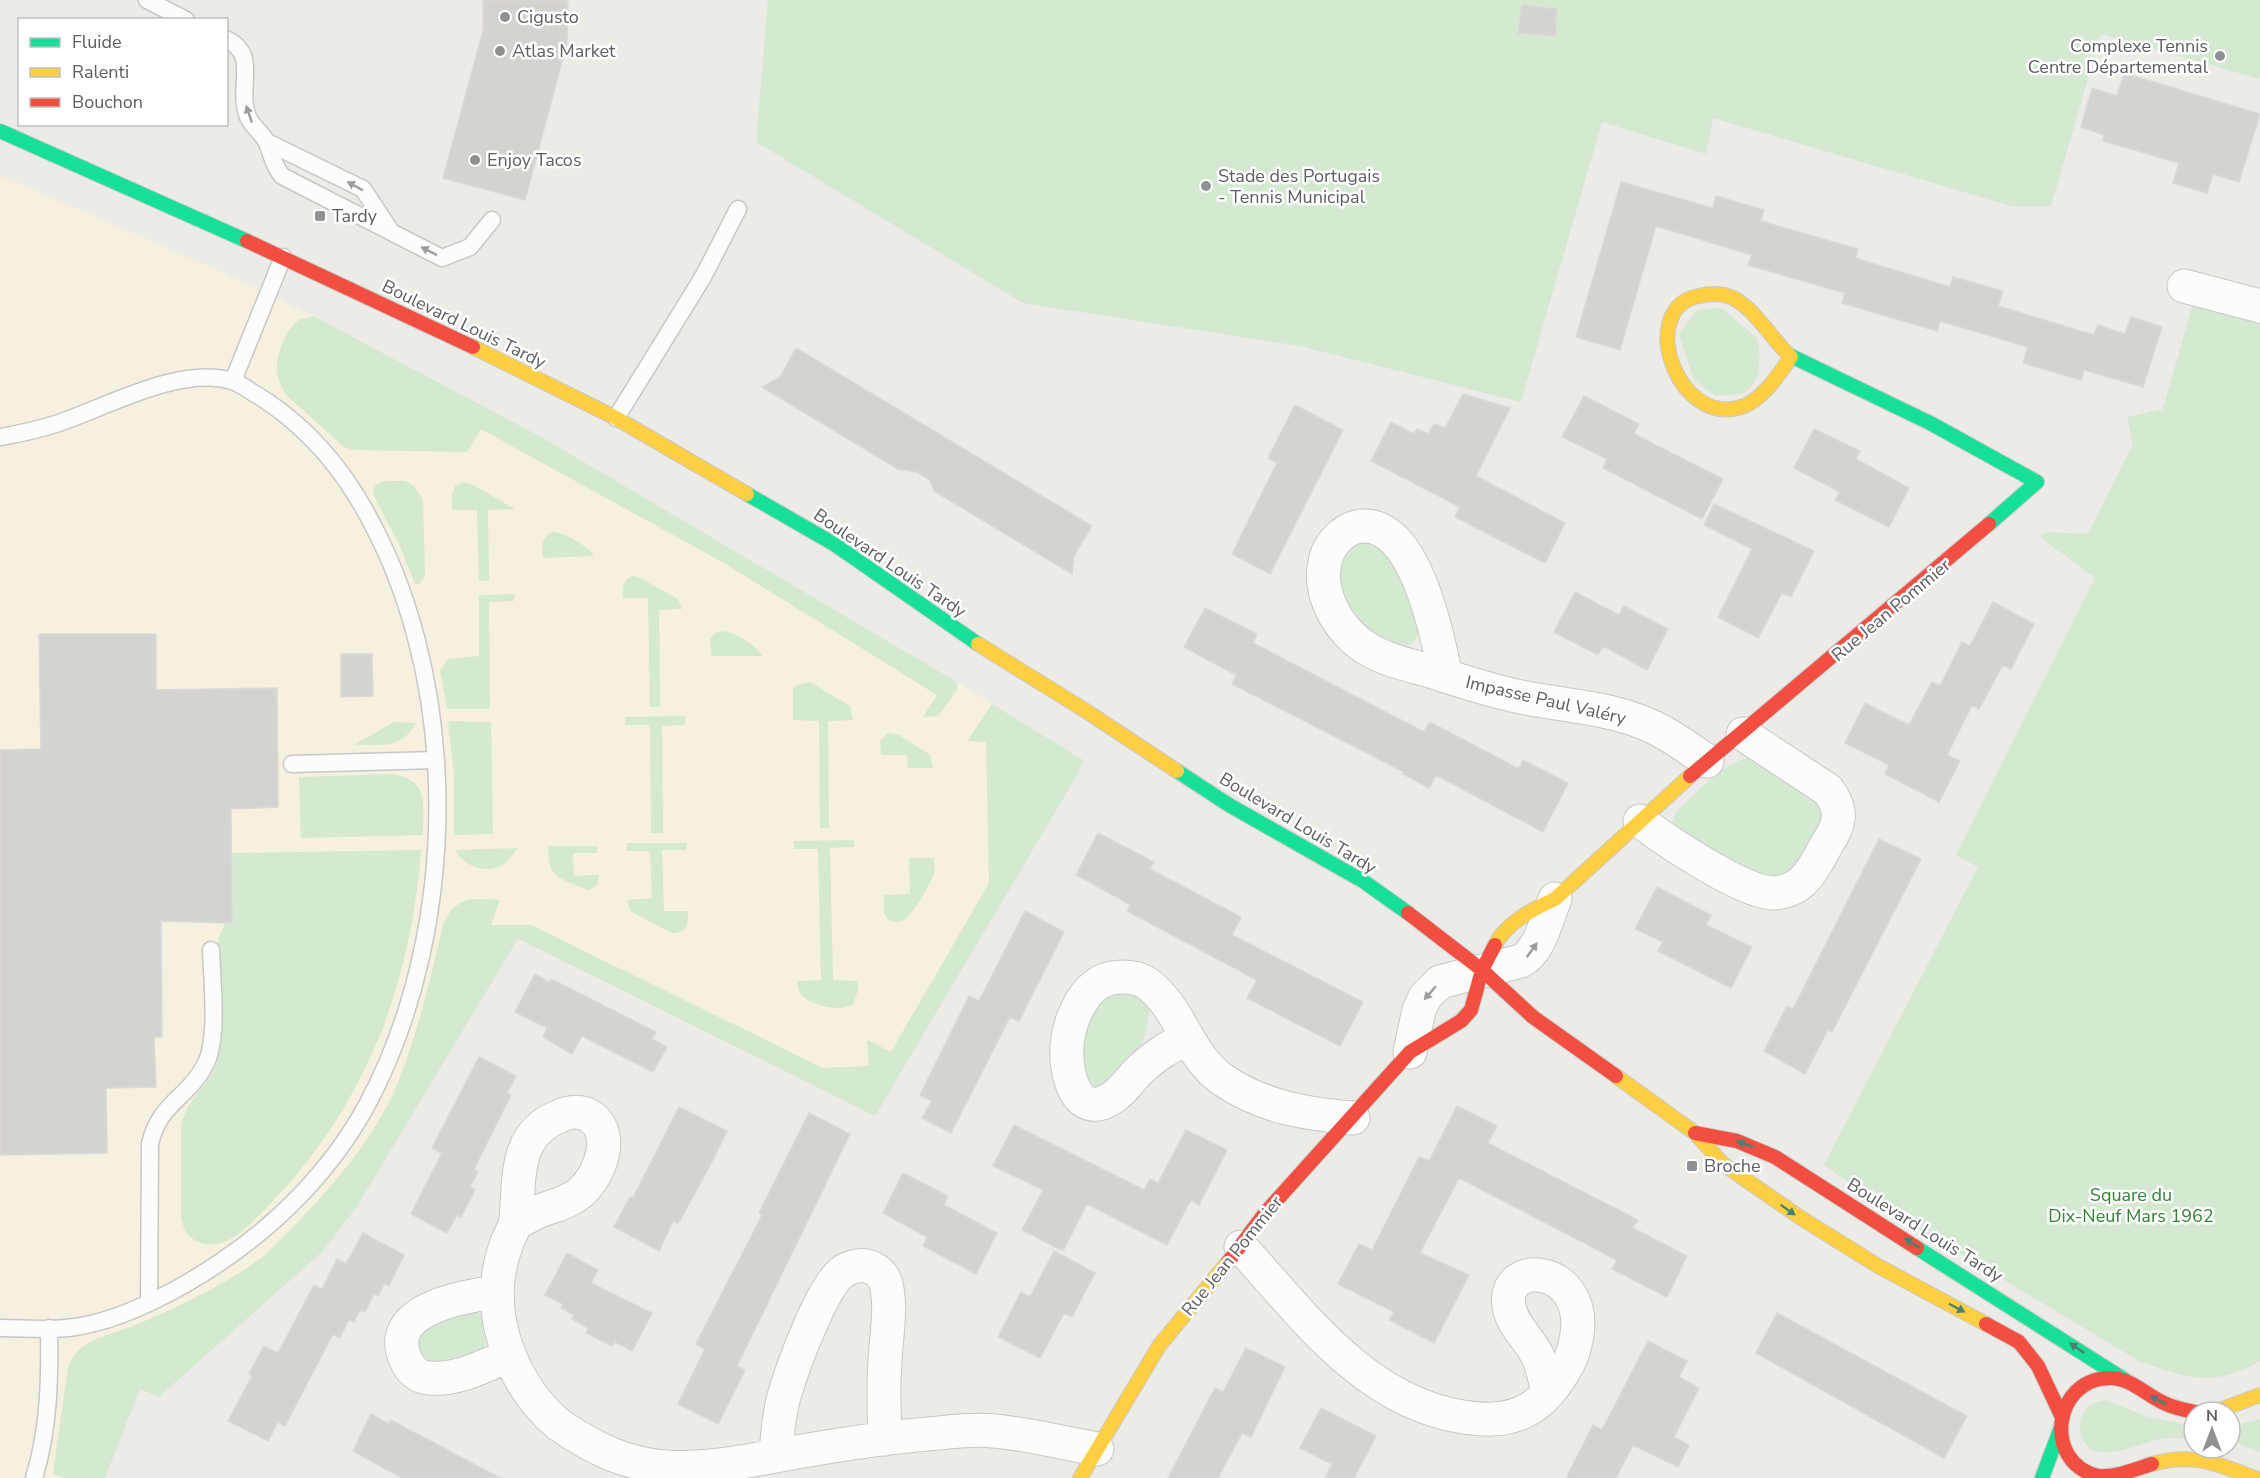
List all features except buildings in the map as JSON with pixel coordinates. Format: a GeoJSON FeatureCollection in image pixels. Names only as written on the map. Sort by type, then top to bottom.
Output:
{"type":"FeatureCollection","features":[{"type":"Feature","properties":{"kind":"street","name":"Boulevard Louis Tardy"},"geometry":{"type":"LineString","coordinates":[[0,131],[283,257],[479,350],[616,418],[834,544],[987,651],[1086,711],[1229,805],[1363,881],[1482,970],[1533,1017],[1695,1133],[1723,1164],[1801,1218],[1878,1266],[2019,1342],[2038,1366],[2061,1415]]}},
{"type":"Feature","properties":{"kind":"street"},"geometry":{"type":"LineString","coordinates":[[2184,286],[2260,306]]}},
{"type":"Feature","properties":{"kind":"street"},"geometry":{"type":"LineString","coordinates":[[1716,293],[1734,300],[1758,318],[1791,357],[1772,382],[1746,405],[1723,410],[1707,407],[1692,396],[1672,366],[1668,352],[1669,326],[1675,312],[1684,301],[1699,295],[1716,293]]}},
{"type":"Feature","properties":{"kind":"street","name":"Rue Jean Pommier"},"geometry":{"type":"LineString","coordinates":[[1080,1478],[1160,1346],[1273,1204],[1353,1118],[1410,1052],[1419,1010],[1425,997],[1440,982],[1529,957],[1555,899],[1707,762],[1947,563],[2037,482],[1924,420],[1791,357]]}},
{"type":"Feature","properties":{"kind":"street","name":"Impasse Paul Valéry"},"geometry":{"type":"LineString","coordinates":[[1446,676],[1430,608],[1416,573],[1403,549],[1384,530],[1368,525],[1349,529],[1334,541],[1326,559],[1324,578],[1327,597],[1334,614],[1366,647],[1393,660],[1479,687],[1527,699],[1594,708],[1634,719],[1661,730],[1707,762]]}},
{"type":"Feature","properties":{"kind":"street"},"geometry":{"type":"LineString","coordinates":[[1640,821],[1662,838],[1756,890],[1772,893],[1787,891],[1798,885],[1807,877],[1836,829],[1839,816],[1836,802],[1828,790],[1743,734]]}},
{"type":"Feature","properties":{"kind":"street"},"geometry":{"type":"LineString","coordinates":[[1186,1038],[1200,1059],[1221,1079],[1245,1094],[1313,1115],[1353,1118]]}},
{"type":"Feature","properties":{"kind":"street","name":"Boulevard Louis Tardy"},"geometry":{"type":"LineString","coordinates":[[1695,1133],[1737,1141],[1775,1157],[2156,1400],[2182,1409]]}},
{"type":"Feature","properties":{"kind":"street"},"geometry":{"type":"LineString","coordinates":[[516,1223],[507,1241],[499,1271],[497,1292],[501,1325],[509,1356],[524,1386],[547,1415],[576,1439],[605,1456],[629,1466],[686,1472],[939,1432],[992,1431],[1096,1449]]}},
{"type":"Feature","properties":{"kind":"street"},"geometry":{"type":"LineString","coordinates":[[1240,1247],[1356,1368],[1388,1391],[1419,1406],[1453,1416],[1483,1420],[1511,1417],[1533,1407],[1548,1392]]}},
{"type":"Feature","properties":{"kind":"street"},"geometry":{"type":"LineString","coordinates":[[776,1456],[784,1394],[803,1342],[830,1285],[842,1273],[853,1267],[867,1266],[880,1273],[886,1282],[888,1309],[885,1439]]}},
{"type":"Feature","properties":{"kind":"street"},"geometry":{"type":"LineString","coordinates":[[497,1292],[467,1295],[428,1309],[411,1319],[404,1332],[402,1343],[404,1358],[412,1371],[427,1378],[443,1378],[459,1376],[509,1356]]}},
{"type":"Feature","properties":{"kind":"street"},"geometry":{"type":"LineString","coordinates":[[2125,1380],[2101,1379],[2078,1389],[2068,1400],[2061,1415],[2060,1430],[2063,1446],[2072,1460],[2084,1470],[2099,1476],[2115,1477],[2172,1459],[2194,1458],[2213,1461],[2255,1478]]}},
{"type":"Feature","properties":{"kind":"street"},"geometry":{"type":"LineString","coordinates":[[2242,1401],[2256,1395]]}},
{"type":"Feature","properties":{"kind":"street"},"geometry":{"type":"LineString","coordinates":[[2042,1478],[2060,1430]]}},
{"type":"Feature","properties":{"kind":"lane"},"geometry":{"type":"LineString","coordinates":[[147,0],[182,18]]}},
{"type":"Feature","properties":{"kind":"lane"},"geometry":{"type":"LineString","coordinates":[[228,40],[243,51],[246,60],[243,90],[248,118],[267,142],[273,165],[282,176],[442,258],[470,247],[492,220]]}},
{"type":"Feature","properties":{"kind":"lane"},"geometry":{"type":"LineString","coordinates":[[267,142],[363,189],[390,231]]}},
{"type":"Feature","properties":{"kind":"lane"},"geometry":{"type":"LineString","coordinates":[[616,418],[703,277],[738,209]]}},
{"type":"Feature","properties":{"kind":"lane"},"geometry":{"type":"LineString","coordinates":[[233,381],[283,257]]}},
{"type":"Feature","properties":{"kind":"lane"},"geometry":{"type":"LineString","coordinates":[[0,436],[57,424],[142,390],[185,380],[209,378],[233,381],[269,402],[316,442],[343,474],[375,528],[401,589],[414,628],[429,701],[436,760],[434,886],[424,948],[406,1010],[382,1074],[366,1107],[346,1138],[286,1210],[245,1245],[200,1275],[149,1302],[99,1322],[74,1328],[0,1328]]}},
{"type":"Feature","properties":{"kind":"lane"},"geometry":{"type":"LineString","coordinates":[[292,764],[436,760]]}},
{"type":"Feature","properties":{"kind":"lane"},"geometry":{"type":"LineString","coordinates":[[149,1302],[150,1144],[154,1127],[164,1112],[206,1065],[211,1050],[213,1036],[211,950]]}},
{"type":"Feature","properties":{"kind":"lane"},"geometry":{"type":"LineString","coordinates":[[34,1478],[46,1429],[50,1375],[50,1328]]}},
{"type":"Feature","properties":{"kind":"shaded area"},"geometry":{"type":"Polygon","coordinates":[[[0,175],[211,267],[313,316],[543,438],[957,682],[1083,760],[1076,777],[875,1116],[517,940],[356,1208],[322,1252],[159,1397],[140,1389],[105,1478],[0,1478],[0,175]]]}},
{"type":"Feature","properties":{"kind":"green space","name":"Stade des Portugais - Tennis Municipal"},"geometry":{"type":"Polygon","coordinates":[[[768,0],[2260,0],[2260,79],[2101,34],[2051,206],[2011,206],[1713,118],[1706,154],[1602,122],[1521,402],[1300,346],[1023,303],[756,142],[768,0]]]}},
{"type":"Feature","properties":{"kind":"green space","name":"Square du Dix-Neuf Mars 1962"},"geometry":{"type":"Polygon","coordinates":[[[2193,304],[2260,322],[2260,1361],[2229,1375],[2200,1378],[2171,1372],[2139,1361],[1894,1214],[1824,1165],[1978,867],[1956,855],[2095,578],[2040,537],[2047,532],[2088,534],[2133,444],[2127,417],[2163,409],[2193,304]]]}},
{"type":"Feature","properties":{"kind":"green space"},"geometry":{"type":"Polygon","coordinates":[[[1720,307],[1758,339],[1760,360],[1758,375],[1745,392],[1716,396],[1694,380],[1679,334],[1696,311],[1720,307]]]}},
{"type":"Feature","properties":{"kind":"green space"},"geometry":{"type":"Polygon","coordinates":[[[313,316],[543,438],[957,682],[957,690],[938,716],[923,717],[937,695],[724,563],[481,429],[467,452],[354,450],[344,447],[286,395],[280,384],[277,366],[282,343],[294,324],[313,316]]]}},
{"type":"Feature","properties":{"kind":"green space"},"geometry":{"type":"Polygon","coordinates":[[[385,481],[405,481],[414,486],[423,500],[425,576],[420,584],[415,584],[399,544],[373,494],[376,485],[385,481]]]}},
{"type":"Feature","properties":{"kind":"green space"},"geometry":{"type":"Polygon","coordinates":[[[463,482],[473,485],[515,509],[488,510],[489,581],[479,581],[477,510],[452,510],[452,494],[455,486],[463,482]]]}},
{"type":"Feature","properties":{"kind":"green space"},"geometry":{"type":"Polygon","coordinates":[[[552,532],[573,539],[592,552],[593,556],[543,558],[544,540],[552,532]]]}},
{"type":"Feature","properties":{"kind":"green space"},"geometry":{"type":"Polygon","coordinates":[[[1368,539],[1392,550],[1422,626],[1415,640],[1406,646],[1395,647],[1372,635],[1342,608],[1336,563],[1343,549],[1368,539]]]}},
{"type":"Feature","properties":{"kind":"green space"},"geometry":{"type":"Polygon","coordinates":[[[634,576],[678,599],[682,609],[659,610],[660,707],[650,707],[648,598],[623,598],[625,581],[634,576]]]}},
{"type":"Feature","properties":{"kind":"green space"},"geometry":{"type":"Polygon","coordinates":[[[515,594],[514,601],[489,602],[490,709],[447,709],[440,670],[448,659],[479,656],[479,595],[515,594]]]}},
{"type":"Feature","properties":{"kind":"green space"},"geometry":{"type":"Polygon","coordinates":[[[723,631],[745,640],[762,656],[711,656],[710,639],[715,633],[723,631]]]}},
{"type":"Feature","properties":{"kind":"green space"},"geometry":{"type":"Polygon","coordinates":[[[810,682],[850,706],[853,720],[828,721],[829,828],[820,828],[819,721],[793,720],[793,690],[797,685],[810,682]]]}},
{"type":"Feature","properties":{"kind":"green space"},"geometry":{"type":"Polygon","coordinates":[[[992,704],[1083,760],[1076,777],[875,1116],[518,939],[356,1208],[322,1252],[159,1397],[140,1389],[105,1478],[63,1478],[53,1474],[68,1368],[76,1353],[93,1341],[138,1324],[202,1294],[233,1277],[262,1257],[321,1198],[364,1143],[387,1106],[404,1067],[417,1027],[443,925],[459,904],[473,899],[500,900],[491,925],[531,925],[823,1068],[869,1066],[867,1040],[891,1052],[989,883],[986,742],[967,741],[992,704]]]}},
{"type":"Feature","properties":{"kind":"green space"},"geometry":{"type":"Polygon","coordinates":[[[685,716],[685,725],[662,726],[663,833],[651,833],[650,725],[625,725],[625,717],[685,716]]]}},
{"type":"Feature","properties":{"kind":"green space"},"geometry":{"type":"Polygon","coordinates":[[[448,721],[491,722],[493,834],[454,835],[454,774],[448,721]]]}},
{"type":"Feature","properties":{"kind":"green space"},"geometry":{"type":"Polygon","coordinates":[[[394,722],[416,723],[404,738],[397,742],[382,745],[354,745],[394,722]]]}},
{"type":"Feature","properties":{"kind":"green space"},"geometry":{"type":"Polygon","coordinates":[[[888,733],[899,735],[930,755],[933,768],[908,768],[907,755],[881,755],[880,741],[888,733]]]}},
{"type":"Feature","properties":{"kind":"green space"},"geometry":{"type":"Polygon","coordinates":[[[1749,758],[1763,763],[1828,811],[1808,860],[1774,884],[1673,829],[1676,812],[1701,788],[1719,772],[1749,758]]]}},
{"type":"Feature","properties":{"kind":"green space"},"geometry":{"type":"Polygon","coordinates":[[[390,774],[412,781],[422,794],[423,835],[301,838],[299,777],[390,774]]]}},
{"type":"Feature","properties":{"kind":"green space"},"geometry":{"type":"Polygon","coordinates":[[[854,840],[854,847],[830,848],[833,980],[858,981],[858,990],[853,1004],[848,1007],[834,1008],[806,999],[799,990],[797,981],[821,980],[818,849],[794,849],[794,841],[854,840]]]}},
{"type":"Feature","properties":{"kind":"green space"},"geometry":{"type":"Polygon","coordinates":[[[627,843],[686,843],[686,850],[662,850],[664,911],[688,911],[686,927],[681,931],[672,933],[630,911],[627,900],[652,898],[650,851],[627,851],[627,843]]]}},
{"type":"Feature","properties":{"kind":"green space"},"geometry":{"type":"Polygon","coordinates":[[[548,846],[597,846],[597,853],[573,853],[574,876],[598,875],[598,884],[589,890],[584,889],[556,875],[550,865],[548,846]]]}},
{"type":"Feature","properties":{"kind":"green space"},"geometry":{"type":"Polygon","coordinates":[[[518,848],[505,863],[491,869],[470,865],[455,850],[518,848]]]}},
{"type":"Feature","properties":{"kind":"green space"},"geometry":{"type":"Polygon","coordinates":[[[421,850],[416,900],[407,949],[394,996],[357,1085],[332,1127],[303,1167],[249,1225],[225,1242],[206,1244],[196,1241],[186,1231],[181,1217],[181,1126],[189,1106],[212,1074],[219,1054],[223,1013],[218,944],[225,923],[232,923],[232,853],[421,850]]]}},
{"type":"Feature","properties":{"kind":"green space"},"geometry":{"type":"Polygon","coordinates":[[[909,858],[934,858],[934,873],[911,914],[902,921],[888,920],[884,913],[884,895],[910,894],[909,858]]]}},
{"type":"Feature","properties":{"kind":"green space"},"geometry":{"type":"Polygon","coordinates":[[[1119,986],[1150,998],[1147,1026],[1135,1055],[1113,1086],[1093,1088],[1084,1081],[1078,1037],[1090,1003],[1119,986]]]}},
{"type":"Feature","properties":{"kind":"green space"},"geometry":{"type":"Polygon","coordinates":[[[468,1309],[479,1313],[484,1321],[487,1337],[484,1347],[476,1354],[452,1366],[422,1360],[415,1346],[418,1330],[468,1309]]]}},
{"type":"Feature","properties":{"kind":"green space"},"geometry":{"type":"Polygon","coordinates":[[[2107,1400],[2145,1416],[2182,1424],[2182,1438],[2161,1439],[2117,1451],[2093,1450],[2081,1435],[2080,1423],[2085,1411],[2098,1402],[2107,1400]]]}},
{"type":"Feature","properties":{"kind":"green space"},"geometry":{"type":"Polygon","coordinates":[[[2260,1419],[2260,1452],[2242,1445],[2242,1424],[2260,1419]]]}},
{"type":"Feature","properties":{"kind":"traffic: fast"},"geometry":{"type":"LineString","coordinates":[[0,131],[247,241]]}},
{"type":"Feature","properties":{"kind":"traffic: fast"},"geometry":{"type":"LineString","coordinates":[[1789,355],[1930,423],[2037,482],[1989,524]]}},
{"type":"Feature","properties":{"kind":"traffic: fast"},"geometry":{"type":"LineString","coordinates":[[747,494],[834,544],[978,644]]}},
{"type":"Feature","properties":{"kind":"traffic: fast"},"geometry":{"type":"LineString","coordinates":[[1177,771],[1229,805],[1363,881],[1408,913]]}},
{"type":"Feature","properties":{"kind":"traffic: fast"},"geometry":{"type":"LineString","coordinates":[[1917,1248],[2125,1380]]}},
{"type":"Feature","properties":{"kind":"traffic: fast"},"geometry":{"type":"LineString","coordinates":[[2042,1478],[2060,1430]]}},
{"type":"Feature","properties":{"kind":"traffic: slow"},"geometry":{"type":"LineString","coordinates":[[1789,355],[1743,304],[1726,296],[1713,294],[1699,296],[1680,305],[1670,322],[1668,343],[1673,365],[1684,385],[1700,401],[1720,409],[1744,406],[1758,397],[1771,385],[1791,357]]}},
{"type":"Feature","properties":{"kind":"traffic: slow"},"geometry":{"type":"LineString","coordinates":[[473,347],[616,418],[747,494]]}},
{"type":"Feature","properties":{"kind":"traffic: slow"},"geometry":{"type":"LineString","coordinates":[[978,644],[1177,771]]}},
{"type":"Feature","properties":{"kind":"traffic: slow"},"geometry":{"type":"LineString","coordinates":[[1495,945],[1513,923],[1555,899],[1690,776]]}},
{"type":"Feature","properties":{"kind":"traffic: slow"},"geometry":{"type":"LineString","coordinates":[[1616,1076],[1695,1133],[1723,1164],[1801,1218],[1878,1266],[1986,1324]]}},
{"type":"Feature","properties":{"kind":"traffic: slow"},"geometry":{"type":"LineString","coordinates":[[1080,1478],[1159,1346],[1228,1262]]}},
{"type":"Feature","properties":{"kind":"traffic: slow"},"geometry":{"type":"LineString","coordinates":[[2242,1402],[2260,1395]]}},
{"type":"Feature","properties":{"kind":"traffic: slow"},"geometry":{"type":"LineString","coordinates":[[2152,1464],[2192,1459],[2217,1464],[2255,1478]]}},
{"type":"Feature","properties":{"kind":"traffic: jam"},"geometry":{"type":"LineString","coordinates":[[247,241],[473,347]]}},
{"type":"Feature","properties":{"kind":"traffic: jam"},"geometry":{"type":"LineString","coordinates":[[1690,776],[1989,524]]}},
{"type":"Feature","properties":{"kind":"traffic: jam"},"geometry":{"type":"LineString","coordinates":[[1408,913],[1482,970],[1533,1017],[1616,1076]]}},
{"type":"Feature","properties":{"kind":"traffic: jam"},"geometry":{"type":"LineString","coordinates":[[1228,1262],[1266,1212],[1410,1052],[1461,1021],[1471,1010],[1482,970],[1495,945]]}},
{"type":"Feature","properties":{"kind":"traffic: jam"},"geometry":{"type":"LineString","coordinates":[[1695,1133],[1737,1141],[1775,1157],[1917,1248]]}},
{"type":"Feature","properties":{"kind":"traffic: jam"},"geometry":{"type":"LineString","coordinates":[[1986,1324],[2019,1342],[2038,1366],[2061,1415]]}},
{"type":"Feature","properties":{"kind":"traffic: jam"},"geometry":{"type":"LineString","coordinates":[[2152,1464],[2111,1476],[2098,1476],[2080,1468],[2068,1455],[2062,1439],[2062,1422],[2066,1406],[2076,1391],[2091,1382],[2110,1378],[2132,1384],[2157,1400],[2182,1410]]}},
{"type":"Feature","properties":{"kind":"place","name":"Cigusto"},"geometry":{"type":"Point","coordinates":[505,17]}},
{"type":"Feature","properties":{"kind":"place","name":"Atlas Market"},"geometry":{"type":"Point","coordinates":[500,51]}},
{"type":"Feature","properties":{"kind":"place","name":"Complexe Tennis Centre Départemental"},"geometry":{"type":"Point","coordinates":[2220,56]}},
{"type":"Feature","properties":{"kind":"place","name":"Enjoy Tacos"},"geometry":{"type":"Point","coordinates":[475,160]}},
{"type":"Feature","properties":{"kind":"place","name":"Stade des Portugais - Tennis Municipal"},"geometry":{"type":"Point","coordinates":[1206,186]}},
{"type":"Feature","properties":{"kind":"place","name":"Tardy"},"geometry":{"type":"Point","coordinates":[320,216]}},
{"type":"Feature","properties":{"kind":"place","name":"Broche"},"geometry":{"type":"Point","coordinates":[1692,1166]}}]}
